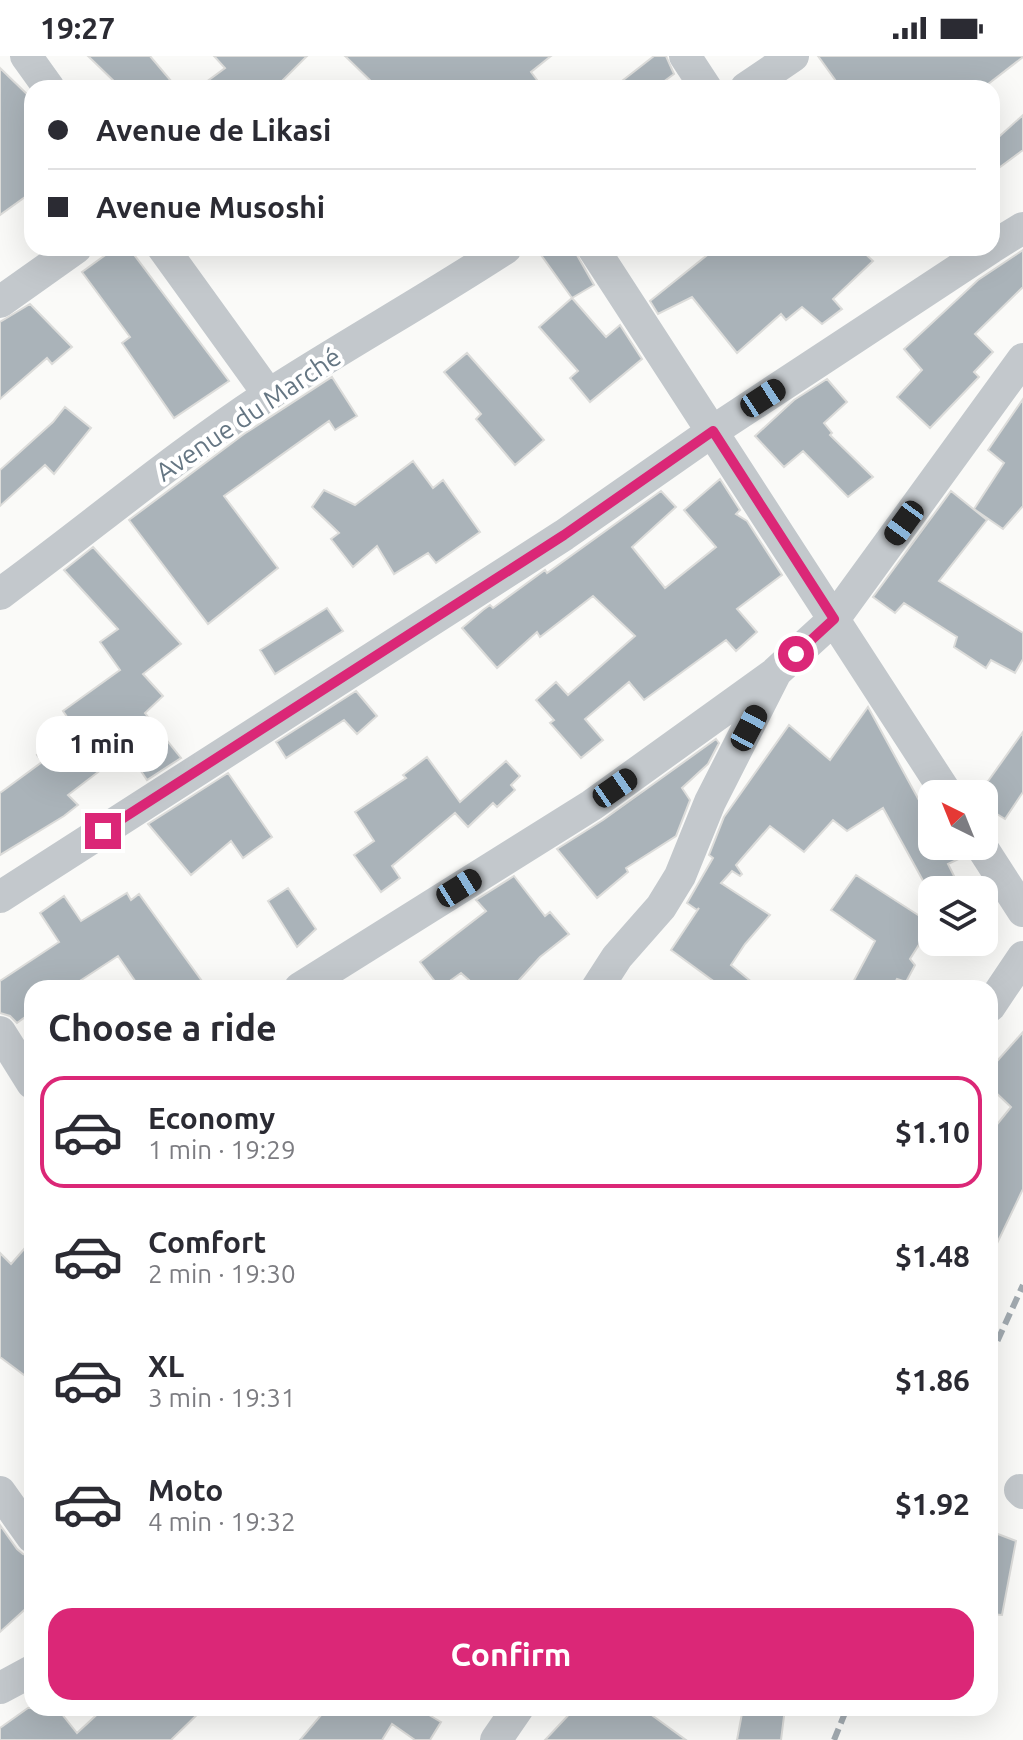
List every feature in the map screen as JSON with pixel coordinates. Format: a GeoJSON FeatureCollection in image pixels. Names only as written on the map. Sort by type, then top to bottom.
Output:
{"type":"FeatureCollection","features":[{"type":"Feature","properties":{"kind":"street"},"geometry":{"type":"LineString","coordinates":[[26,56],[43,80]]}},
{"type":"Feature","properties":{"kind":"street"},"geometry":{"type":"LineString","coordinates":[[685,56],[701,80]]}},
{"type":"Feature","properties":{"kind":"street"},"geometry":{"type":"LineString","coordinates":[[758,80],[793,56]]}},
{"type":"Feature","properties":{"kind":"street"},"geometry":{"type":"LineString","coordinates":[[1000,242],[1023,228]]}},
{"type":"Feature","properties":{"kind":"street"},"geometry":{"type":"LineString","coordinates":[[0,302],[65,256]]}},
{"type":"Feature","properties":{"kind":"street"},"geometry":{"type":"LineString","coordinates":[[169,256],[269,395]]}},
{"type":"Feature","properties":{"kind":"street","name":"Avenue du Marché"},"geometry":{"type":"LineString","coordinates":[[0,594],[168,464],[269,395],[494,256]]}},
{"type":"Feature","properties":{"kind":"street"},"geometry":{"type":"LineString","coordinates":[[598,256],[938,780]]}},
{"type":"Feature","properties":{"kind":"street"},"geometry":{"type":"LineString","coordinates":[[0,897],[564,535],[713,431],[979,256]]}},
{"type":"Feature","properties":{"kind":"street"},"geometry":{"type":"LineString","coordinates":[[313,980],[592,805],[776,672],[834,619],[1023,359]]}},
{"type":"Feature","properties":{"kind":"street"},"geometry":{"type":"LineString","coordinates":[[602,980],[617,957],[661,907],[680,876],[710,802],[776,672]]}},
{"type":"Feature","properties":{"kind":"street"},"geometry":{"type":"LineString","coordinates":[[990,860],[1023,911]]}},
{"type":"Feature","properties":{"kind":"street"},"geometry":{"type":"LineString","coordinates":[[998,994],[1023,957]]}},
{"type":"Feature","properties":{"kind":"street"},"geometry":{"type":"LineString","coordinates":[[0,1032],[24,1070]]}},
{"type":"Feature","properties":{"kind":"street"},"geometry":{"type":"LineString","coordinates":[[0,1492],[24,1526]]}},
{"type":"Feature","properties":{"kind":"street"},"geometry":{"type":"LineString","coordinates":[[0,1688],[24,1675]]}},
{"type":"Feature","properties":{"kind":"street"},"geometry":{"type":"LineString","coordinates":[[496,1740],[512,1716]]}},
{"type":"Feature","properties":{"kind":"building"},"geometry":{"type":"Polygon","coordinates":[[[88,56],[150,56],[170,80],[113,80],[88,56]]]}},
{"type":"Feature","properties":{"kind":"building"},"geometry":{"type":"Polygon","coordinates":[[[214,56],[307,56],[283,80],[209,80],[225,68],[214,56]]]}},
{"type":"Feature","properties":{"kind":"building"},"geometry":{"type":"Polygon","coordinates":[[[345,56],[551,56],[531,72],[537,80],[370,80],[345,56]]]}},
{"type":"Feature","properties":{"kind":"building"},"geometry":{"type":"Polygon","coordinates":[[[654,56],[666,56],[674,74],[666,80],[623,80],[654,56]]]}},
{"type":"Feature","properties":{"kind":"building"},"geometry":{"type":"Polygon","coordinates":[[[818,56],[1023,56],[993,80],[835,80],[818,56]]]}},
{"type":"Feature","properties":{"kind":"building"},"geometry":{"type":"Polygon","coordinates":[[[0,68],[24,91],[24,198],[0,215],[0,68]]]}},
{"type":"Feature","properties":{"kind":"building"},"geometry":{"type":"Polygon","coordinates":[[[1023,115],[1023,150],[1000,167],[1000,136],[1023,115]]]}},
{"type":"Feature","properties":{"kind":"building"},"geometry":{"type":"Polygon","coordinates":[[[1023,250],[1023,287],[975,334],[993,352],[974,372],[979,377],[930,428],[897,397],[922,370],[904,349],[978,280],[1023,250]]]}},
{"type":"Feature","properties":{"kind":"building"},"geometry":{"type":"Polygon","coordinates":[[[104,256],[135,256],[229,381],[174,418],[122,343],[130,337],[82,272],[104,256]]]}},
{"type":"Feature","properties":{"kind":"building"},"geometry":{"type":"Polygon","coordinates":[[[542,256],[578,256],[594,285],[572,298],[542,256]]]}},
{"type":"Feature","properties":{"kind":"building"},"geometry":{"type":"Polygon","coordinates":[[[706,256],[868,256],[873,261],[833,299],[842,309],[822,324],[802,307],[786,320],[781,314],[737,353],[692,297],[658,314],[650,301],[706,256]]]}},
{"type":"Feature","properties":{"kind":"building"},"geometry":{"type":"Polygon","coordinates":[[[572,298],[606,337],[620,325],[642,359],[590,402],[570,378],[578,371],[539,327],[572,298]]]}},
{"type":"Feature","properties":{"kind":"building"},"geometry":{"type":"Polygon","coordinates":[[[30,304],[72,347],[52,364],[47,358],[0,399],[0,322],[30,304]]]}},
{"type":"Feature","properties":{"kind":"building"},"geometry":{"type":"Polygon","coordinates":[[[467,353],[544,440],[515,465],[476,419],[481,414],[444,372],[467,353]]]}},
{"type":"Feature","properties":{"kind":"building"},"geometry":{"type":"Polygon","coordinates":[[[332,377],[357,416],[335,430],[329,421],[224,496],[278,568],[208,624],[129,520],[244,434],[332,377]]]}},
{"type":"Feature","properties":{"kind":"building"},"geometry":{"type":"Polygon","coordinates":[[[827,379],[847,402],[824,423],[832,433],[830,435],[873,477],[848,497],[803,451],[784,467],[755,436],[794,400],[827,379]]]}},
{"type":"Feature","properties":{"kind":"building"},"geometry":{"type":"Polygon","coordinates":[[[1023,399],[1023,506],[1003,529],[974,509],[1004,463],[988,450],[1023,399]]]}},
{"type":"Feature","properties":{"kind":"building"},"geometry":{"type":"Polygon","coordinates":[[[65,407],[91,428],[54,474],[45,465],[0,506],[0,470],[53,422],[65,407]]]}},
{"type":"Feature","properties":{"kind":"building"},"geometry":{"type":"Polygon","coordinates":[[[413,461],[433,488],[443,480],[480,532],[436,563],[428,553],[394,574],[377,546],[353,567],[331,539],[339,533],[312,507],[324,490],[355,505],[413,461]]]}},
{"type":"Feature","properties":{"kind":"building"},"geometry":{"type":"Polygon","coordinates":[[[720,479],[740,510],[736,514],[747,521],[782,575],[737,609],[757,632],[736,651],[726,640],[644,700],[629,682],[585,719],[603,740],[581,758],[550,723],[554,720],[536,700],[556,682],[568,695],[635,636],[593,596],[540,637],[537,632],[497,668],[462,628],[490,605],[493,608],[545,570],[547,573],[661,491],[676,507],[632,547],[665,588],[716,547],[684,510],[720,479]]]}},
{"type":"Feature","properties":{"kind":"building"},"geometry":{"type":"Polygon","coordinates":[[[951,491],[987,520],[939,581],[1023,633],[1023,659],[1015,673],[991,660],[986,668],[954,647],[957,637],[904,603],[895,613],[873,597],[951,491]]]}},
{"type":"Feature","properties":{"kind":"building"},"geometry":{"type":"Polygon","coordinates":[[[93,547],[181,644],[143,674],[163,696],[145,713],[181,758],[147,780],[127,750],[68,795],[78,805],[0,855],[0,793],[42,762],[37,755],[74,727],[63,711],[120,670],[100,642],[118,629],[64,570],[93,547]]]}},
{"type":"Feature","properties":{"kind":"building"},"geometry":{"type":"Polygon","coordinates":[[[327,608],[343,631],[275,674],[260,650],[327,608]]]}},
{"type":"Feature","properties":{"kind":"building"},"geometry":{"type":"Polygon","coordinates":[[[356,691],[377,716],[357,734],[344,720],[286,758],[276,742],[356,691]]]}},
{"type":"Feature","properties":{"kind":"building"},"geometry":{"type":"Polygon","coordinates":[[[868,707],[918,798],[918,860],[956,860],[948,864],[954,876],[920,876],[883,808],[847,831],[833,820],[804,852],[770,826],[736,865],[742,874],[740,876],[732,871],[721,883],[770,915],[731,965],[749,980],[712,980],[671,950],[699,908],[697,910],[687,903],[713,858],[709,855],[724,817],[789,725],[830,760],[868,707]]]}},
{"type":"Feature","properties":{"kind":"building"},"geometry":{"type":"Polygon","coordinates":[[[1023,732],[1023,792],[1005,819],[998,815],[998,780],[989,780],[1023,732]]]}},
{"type":"Feature","properties":{"kind":"building"},"geometry":{"type":"Polygon","coordinates":[[[716,739],[719,743],[708,764],[682,788],[690,800],[676,836],[626,868],[628,872],[597,898],[557,849],[716,739]]]}},
{"type":"Feature","properties":{"kind":"building"},"geometry":{"type":"Polygon","coordinates":[[[427,757],[460,802],[506,761],[520,776],[511,785],[515,790],[497,807],[493,803],[468,827],[455,813],[392,866],[400,878],[381,892],[354,855],[374,841],[355,812],[406,778],[403,775],[427,757]]]}},
{"type":"Feature","properties":{"kind":"building"},"geometry":{"type":"Polygon","coordinates":[[[228,773],[272,837],[243,858],[231,841],[191,875],[148,824],[228,773]]]}},
{"type":"Feature","properties":{"kind":"building"},"geometry":{"type":"Polygon","coordinates":[[[856,875],[918,915],[918,946],[910,959],[915,965],[907,980],[854,980],[875,941],[831,910],[856,875]]]}},
{"type":"Feature","properties":{"kind":"building"},"geometry":{"type":"Polygon","coordinates":[[[514,876],[545,916],[550,912],[569,934],[540,957],[519,980],[469,980],[461,973],[451,980],[434,980],[420,962],[486,911],[476,900],[514,876]]]}},
{"type":"Feature","properties":{"kind":"building"},"geometry":{"type":"Polygon","coordinates":[[[288,888],[316,929],[297,947],[268,901],[288,888]]]}},
{"type":"Feature","properties":{"kind":"building"},"geometry":{"type":"Polygon","coordinates":[[[127,893],[131,900],[139,894],[201,980],[134,980],[118,956],[81,980],[24,980],[24,1018],[17,1023],[10,1016],[0,1013],[0,981],[59,942],[40,913],[64,896],[81,921],[127,893]]]}},
{"type":"Feature","properties":{"kind":"building"},"geometry":{"type":"Polygon","coordinates":[[[1023,1032],[1023,1189],[998,1241],[998,1123],[1011,1107],[998,1095],[998,1060],[1023,1032]]]}},
{"type":"Feature","properties":{"kind":"building"},"geometry":{"type":"Polygon","coordinates":[[[24,1249],[24,1375],[0,1357],[0,1253],[11,1264],[24,1249]]]}},
{"type":"Feature","properties":{"kind":"building"},"geometry":{"type":"Polygon","coordinates":[[[0,1525],[24,1554],[24,1610],[0,1632],[0,1525]]]}},
{"type":"Feature","properties":{"kind":"building"},"geometry":{"type":"Polygon","coordinates":[[[998,1534],[1016,1541],[1002,1615],[998,1615],[998,1534]]]}},
{"type":"Feature","properties":{"kind":"building"},"geometry":{"type":"Polygon","coordinates":[[[24,1711],[24,1716],[63,1716],[77,1733],[95,1716],[196,1716],[171,1740],[0,1740],[0,1728],[24,1711]]]}},
{"type":"Feature","properties":{"kind":"building"},"geometry":{"type":"Polygon","coordinates":[[[320,1716],[431,1716],[441,1722],[430,1740],[415,1740],[392,1724],[382,1740],[300,1740],[320,1716]]]}},
{"type":"Feature","properties":{"kind":"building"},"geometry":{"type":"Polygon","coordinates":[[[568,1716],[653,1716],[686,1740],[545,1740],[568,1716]]]}},
{"type":"Feature","properties":{"kind":"building"},"geometry":{"type":"Polygon","coordinates":[[[742,1716],[784,1716],[781,1740],[737,1740],[742,1716]]]}},
{"type":"Feature","properties":{"kind":"railway"},"geometry":{"type":"LineString","coordinates":[[998,1340],[1023,1285]]}},
{"type":"Feature","properties":{"kind":"railway"},"geometry":{"type":"LineString","coordinates":[[834,1740],[844,1716]]}},
{"type":"Feature","properties":{"kind":"route"},"geometry":{"type":"LineString","coordinates":[[103,831],[564,535],[713,431],[834,619],[796,654]]}}]}
